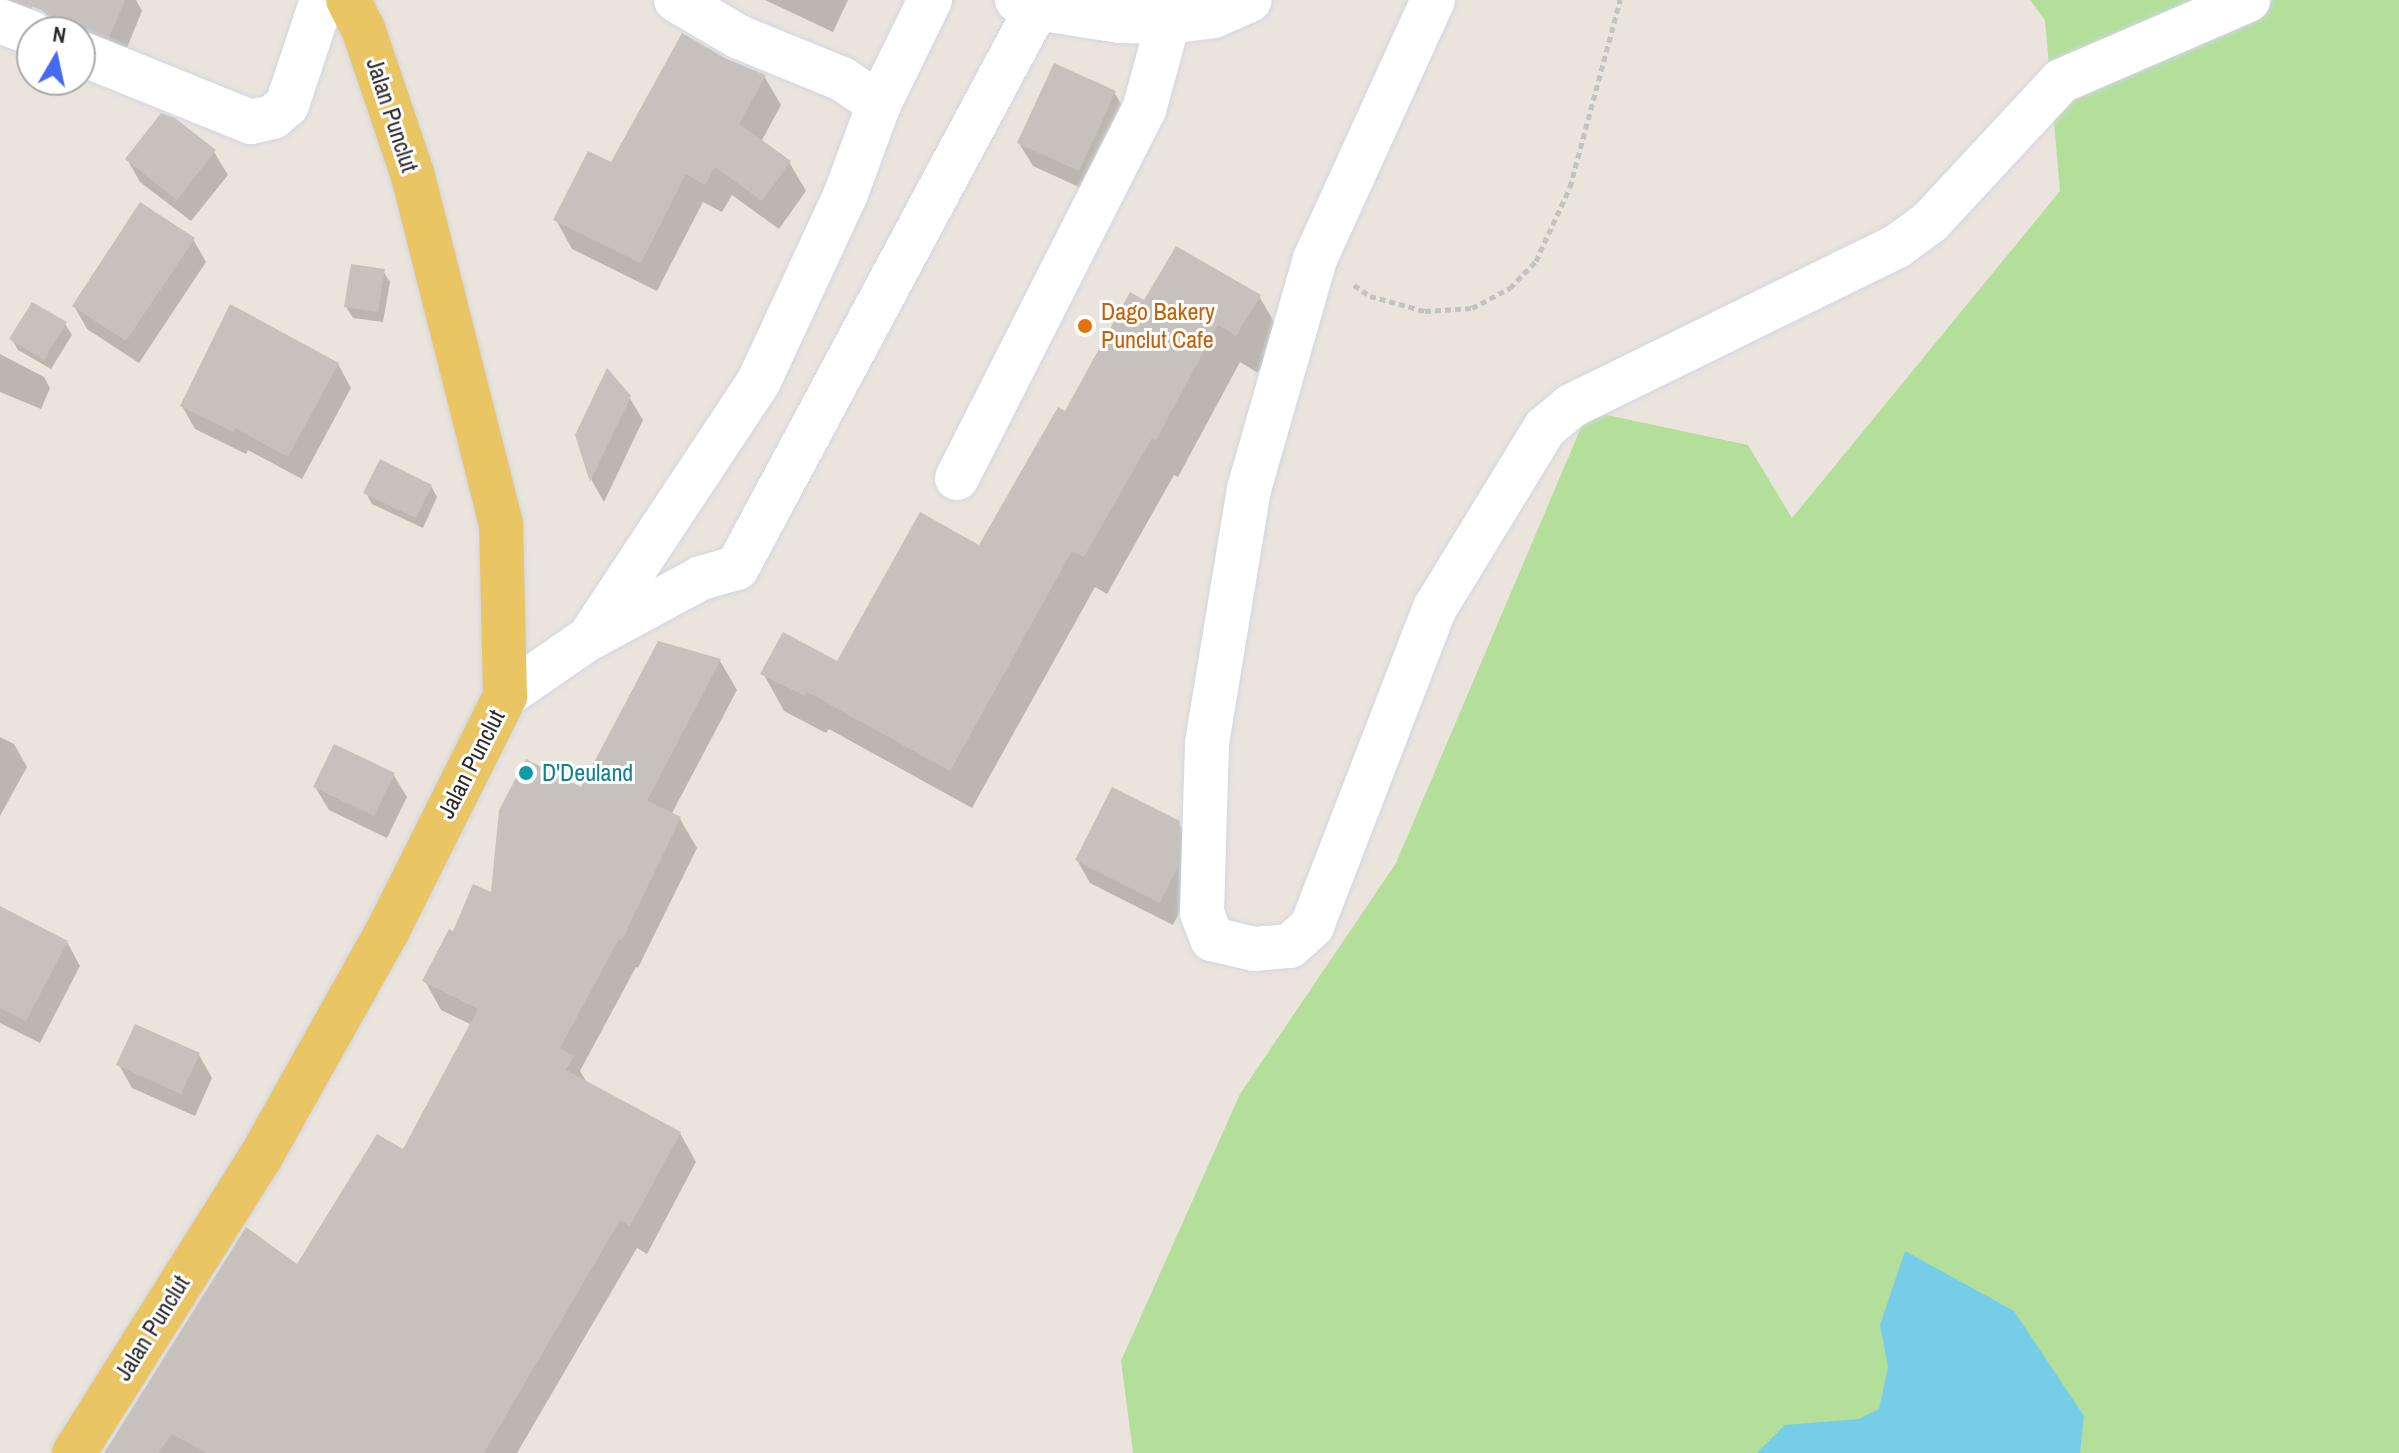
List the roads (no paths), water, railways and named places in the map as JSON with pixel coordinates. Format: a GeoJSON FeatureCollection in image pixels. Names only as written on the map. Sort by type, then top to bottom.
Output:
{"type":"FeatureCollection","features":[{"type":"Feature","properties":{"kind":"main road","name":"Jalan Punclut"},"geometry":{"type":"LineString","coordinates":[[74,1453],[260,1158],[387,932],[505,696],[501,524],[413,176],[364,31],[348,0]]}},
{"type":"Feature","properties":{"kind":"street"},"geometry":{"type":"LineString","coordinates":[[96,59],[251,122],[273,117],[287,105],[322,0]]}},
{"type":"Feature","properties":{"kind":"street"},"geometry":{"type":"LineString","coordinates":[[676,0],[739,37],[842,79],[879,104]]}},
{"type":"Feature","properties":{"kind":"street"},"geometry":{"type":"LineString","coordinates":[[505,696],[589,638],[701,578],[737,568],[1032,3],[1120,21],[1168,22],[1214,16],[1250,0]]}},
{"type":"Feature","properties":{"kind":"street"},"geometry":{"type":"LineString","coordinates":[[1433,0],[1315,259],[1249,489],[1207,744],[1202,913],[1212,939],[1254,949],[1290,946],[1312,926],[1435,608],[1545,428],[1571,406],[1896,247],[1930,222],[2061,81],[2248,0]]}},
{"type":"Feature","properties":{"kind":"street"},"geometry":{"type":"LineString","coordinates":[[589,638],[759,381],[845,196],[918,7]]}},
{"type":"Feature","properties":{"kind":"street"},"geometry":{"type":"LineString","coordinates":[[957,478],[1144,110],[1168,22]]}},
{"type":"Feature","properties":{"kind":"water"},"geometry":{"type":"Polygon","coordinates":[[[1905,1251],[2014,1311],[2084,1416],[2080,1453],[1757,1453],[1785,1425],[1859,1419],[1879,1409],[1888,1367],[1880,1325],[1905,1251]]]}},
{"type":"Feature","properties":{"kind":"place","name":"Dago Bakery Punclut Cafe"},"geometry":{"type":"Point","coordinates":[1085,326]}},
{"type":"Feature","properties":{"kind":"place","name":"D'Deuland"},"geometry":{"type":"Point","coordinates":[526,773]}}]}
